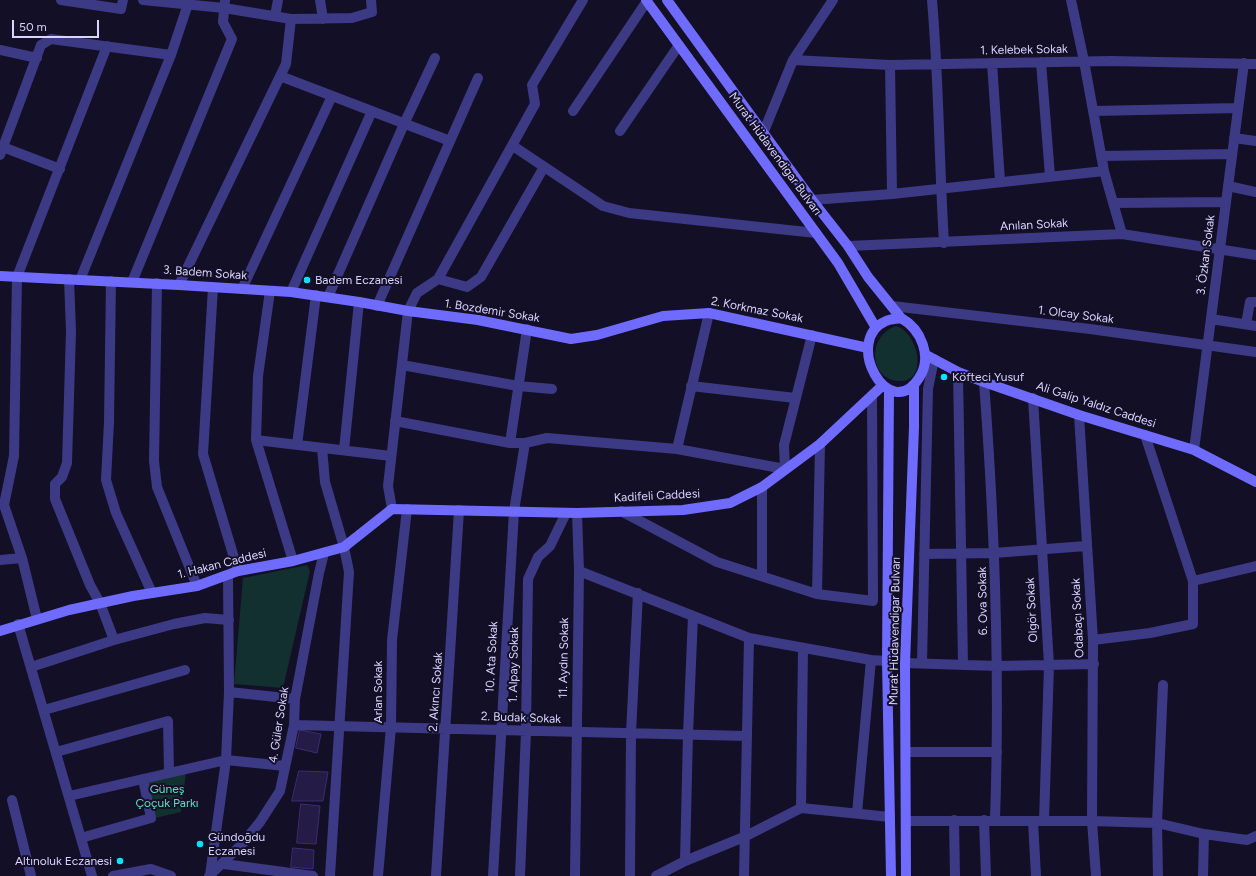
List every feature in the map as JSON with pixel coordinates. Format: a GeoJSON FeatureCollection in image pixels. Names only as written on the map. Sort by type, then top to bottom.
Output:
{"type":"FeatureCollection","features":[{"type":"Feature","properties":{"kind":"main road","name":"Murat Hüdavendigar Bulvarı"},"geometry":{"type":"LineString","coordinates":[[667,0],[764,131],[812,200],[848,246],[868,277],[901,318]]}},
{"type":"Feature","properties":{"kind":"main road","name":"Murat Hüdavendigar Bulvarı"},"geometry":{"type":"LineString","coordinates":[[647,1],[838,263],[876,328]]}},
{"type":"Feature","properties":{"kind":"main road","name":"3. Badem Sokak"},"geometry":{"type":"LineString","coordinates":[[0,276],[132,282],[291,292],[408,311]]}},
{"type":"Feature","properties":{"kind":"main road","name":"1. Bozdemir Sokak"},"geometry":{"type":"LineString","coordinates":[[408,311],[478,320],[571,339]]}},
{"type":"Feature","properties":{"kind":"main road","name":"2. Korkmaz Sokak"},"geometry":{"type":"LineString","coordinates":[[571,339],[597,335],[663,316],[709,312],[868,348]]}},
{"type":"Feature","properties":{"kind":"main road"},"geometry":{"type":"LineString","coordinates":[[901,318],[910,323],[930,357],[914,386],[903,391],[885,388],[874,373],[868,348],[870,338],[876,328],[886,321],[901,318]]}},
{"type":"Feature","properties":{"kind":"main road","name":"Ali Galip Yaldız Caddesi"},"geometry":{"type":"LineString","coordinates":[[930,357],[958,372],[984,382],[1079,415],[1194,450],[1256,482]]}},
{"type":"Feature","properties":{"kind":"main road","name":"Murat Hüdavendigar Bulvarı"},"geometry":{"type":"LineString","coordinates":[[906,876],[905,663],[914,428],[914,386]]}},
{"type":"Feature","properties":{"kind":"main road","name":"Murat Hüdavendigar Bulvarı"},"geometry":{"type":"LineString","coordinates":[[885,388],[887,661],[891,876]]}},
{"type":"Feature","properties":{"kind":"main road","name":"Kadifeli Caddesi"},"geometry":{"type":"LineString","coordinates":[[392,510],[407,509],[566,513],[683,510],[730,503],[762,487],[820,444],[872,397],[885,388]]}},
{"type":"Feature","properties":{"kind":"main road","name":"1. Hakan Caddesi"},"geometry":{"type":"LineString","coordinates":[[0,631],[18,624],[100,603],[197,586],[238,571],[324,554],[344,547],[392,510]]}},
{"type":"Feature","properties":{"kind":"street"},"geometry":{"type":"LineString","coordinates":[[60,0],[122,4]]}},
{"type":"Feature","properties":{"kind":"street"},"geometry":{"type":"LineString","coordinates":[[143,0],[188,4],[224,4],[291,19],[352,18],[372,12],[371,0]]}},
{"type":"Feature","properties":{"kind":"street"},"geometry":{"type":"LineString","coordinates":[[275,16],[278,0]]}},
{"type":"Feature","properties":{"kind":"street"},"geometry":{"type":"LineString","coordinates":[[320,0],[323,19]]}},
{"type":"Feature","properties":{"kind":"street"},"geometry":{"type":"LineString","coordinates":[[392,510],[388,486],[408,311],[417,293],[438,279],[513,146],[536,104],[532,85],[582,0]]}},
{"type":"Feature","properties":{"kind":"street"},"geometry":{"type":"LineString","coordinates":[[764,131],[793,60],[833,0]]}},
{"type":"Feature","properties":{"kind":"street"},"geometry":{"type":"LineString","coordinates":[[932,0],[937,64],[940,189],[944,243]]}},
{"type":"Feature","properties":{"kind":"street"},"geometry":{"type":"LineString","coordinates":[[1071,0],[1094,111],[1104,171],[1122,234]]}},
{"type":"Feature","properties":{"kind":"street"},"geometry":{"type":"LineString","coordinates":[[573,111],[647,1]]}},
{"type":"Feature","properties":{"kind":"street"},"geometry":{"type":"LineString","coordinates":[[80,280],[171,54],[188,4]]}},
{"type":"Feature","properties":{"kind":"street"},"geometry":{"type":"LineString","coordinates":[[132,282],[232,38],[223,22],[224,4]]}},
{"type":"Feature","properties":{"kind":"street"},"geometry":{"type":"LineString","coordinates":[[179,285],[286,64],[291,19]]}},
{"type":"Feature","properties":{"kind":"street"},"geometry":{"type":"LineString","coordinates":[[60,169],[1,150],[42,45],[51,39],[171,54]]}},
{"type":"Feature","properties":{"kind":"street"},"geometry":{"type":"LineString","coordinates":[[620,131],[679,45]]}},
{"type":"Feature","properties":{"kind":"street"},"geometry":{"type":"LineString","coordinates":[[37,619],[22,558],[2,505],[14,456],[17,277],[107,46]]}},
{"type":"Feature","properties":{"kind":"street"},"geometry":{"type":"LineString","coordinates":[[0,50],[37,58]]}},
{"type":"Feature","properties":{"kind":"street"},"geometry":{"type":"LineString","coordinates":[[328,297],[404,124],[435,58]]}},
{"type":"Feature","properties":{"kind":"street","name":"1. Kelebek Sokak"},"geometry":{"type":"LineString","coordinates":[[793,60],[890,65],[1041,62],[1256,64]]}},
{"type":"Feature","properties":{"kind":"street"},"geometry":{"type":"LineString","coordinates":[[1041,62],[1050,176]]}},
{"type":"Feature","properties":{"kind":"street"},"geometry":{"type":"LineString","coordinates":[[992,63],[1000,181]]}},
{"type":"Feature","properties":{"kind":"street","name":"3. Özkan Sokak"},"geometry":{"type":"LineString","coordinates":[[1194,450],[1244,63]]}},
{"type":"Feature","properties":{"kind":"street"},"geometry":{"type":"LineString","coordinates":[[890,65],[892,194]]}},
{"type":"Feature","properties":{"kind":"street"},"geometry":{"type":"LineString","coordinates":[[280,76],[450,141]]}},
{"type":"Feature","properties":{"kind":"street"},"geometry":{"type":"LineString","coordinates":[[377,306],[478,78]]}},
{"type":"Feature","properties":{"kind":"street"},"geometry":{"type":"LineString","coordinates":[[242,289],[332,96]]}},
{"type":"Feature","properties":{"kind":"street"},"geometry":{"type":"LineString","coordinates":[[1094,111],[1238,108]]}},
{"type":"Feature","properties":{"kind":"street"},"geometry":{"type":"LineString","coordinates":[[291,292],[372,111]]}},
{"type":"Feature","properties":{"kind":"street"},"geometry":{"type":"LineString","coordinates":[[1234,138],[1256,141]]}},
{"type":"Feature","properties":{"kind":"street"},"geometry":{"type":"LineString","coordinates":[[513,146],[603,206],[629,213],[816,233]]}},
{"type":"Feature","properties":{"kind":"street"},"geometry":{"type":"LineString","coordinates":[[1101,156],[1232,154]]}},
{"type":"Feature","properties":{"kind":"street"},"geometry":{"type":"LineString","coordinates":[[438,279],[467,287],[481,277],[544,167]]}},
{"type":"Feature","properties":{"kind":"street"},"geometry":{"type":"LineString","coordinates":[[812,200],[892,194],[1000,181],[1104,171]]}},
{"type":"Feature","properties":{"kind":"street"},"geometry":{"type":"LineString","coordinates":[[1228,186],[1256,192]]}},
{"type":"Feature","properties":{"kind":"street"},"geometry":{"type":"LineString","coordinates":[[1113,203],[1226,202]]}},
{"type":"Feature","properties":{"kind":"street","name":"Anılan Sokak"},"geometry":{"type":"LineString","coordinates":[[848,246],[944,243],[1122,234],[1256,255]]}},
{"type":"Feature","properties":{"kind":"street"},"geometry":{"type":"LineString","coordinates":[[69,279],[71,331],[66,463],[62,477],[55,484],[55,499],[90,585],[100,603],[114,640]]}},
{"type":"Feature","properties":{"kind":"street"},"geometry":{"type":"LineString","coordinates":[[110,281],[109,422],[106,480],[116,514],[152,593]]}},
{"type":"Feature","properties":{"kind":"street"},"geometry":{"type":"LineString","coordinates":[[157,284],[154,462],[157,487],[197,586]]}},
{"type":"Feature","properties":{"kind":"street"},"geometry":{"type":"LineString","coordinates":[[213,287],[203,454],[238,571]]}},
{"type":"Feature","properties":{"kind":"street"},"geometry":{"type":"LineString","coordinates":[[270,291],[258,376],[256,440],[293,561]]}},
{"type":"Feature","properties":{"kind":"street"},"geometry":{"type":"LineString","coordinates":[[297,445],[316,295]]}},
{"type":"Feature","properties":{"kind":"street"},"geometry":{"type":"LineString","coordinates":[[344,450],[359,302]]}},
{"type":"Feature","properties":{"kind":"street"},"geometry":{"type":"LineString","coordinates":[[1211,319],[1251,325],[1250,302],[1256,302]]}},
{"type":"Feature","properties":{"kind":"street","name":"1. Olcay Sokak"},"geometry":{"type":"LineString","coordinates":[[892,306],[1090,329],[1256,352]]}},
{"type":"Feature","properties":{"kind":"street"},"geometry":{"type":"LineString","coordinates":[[677,449],[709,312]]}},
{"type":"Feature","properties":{"kind":"street"},"geometry":{"type":"LineString","coordinates":[[510,443],[527,329]]}},
{"type":"Feature","properties":{"kind":"street"},"geometry":{"type":"LineString","coordinates":[[395,421],[510,443],[525,443],[547,438],[677,449],[785,469],[784,445],[812,335]]}},
{"type":"Feature","properties":{"kind":"street"},"geometry":{"type":"LineString","coordinates":[[922,663],[930,357]]}},
{"type":"Feature","properties":{"kind":"street"},"geometry":{"type":"LineString","coordinates":[[402,365],[518,386],[552,389]]}},
{"type":"Feature","properties":{"kind":"street"},"geometry":{"type":"LineString","coordinates":[[958,372],[963,664]]}},
{"type":"Feature","properties":{"kind":"street","name":"6. Ova Sokak"},"geometry":{"type":"LineString","coordinates":[[984,382],[994,553],[997,666],[995,820]]}},
{"type":"Feature","properties":{"kind":"street"},"geometry":{"type":"LineString","coordinates":[[691,386],[795,398]]}},
{"type":"Feature","properties":{"kind":"street"},"geometry":{"type":"LineString","coordinates":[[621,511],[717,562],[817,594],[873,601],[872,397]]}},
{"type":"Feature","properties":{"kind":"street","name":"Olgör Sokak"},"geometry":{"type":"LineString","coordinates":[[1033,398],[1049,665],[1044,821]]}},
{"type":"Feature","properties":{"kind":"street","name":"Odabaçı Sokak"},"geometry":{"type":"LineString","coordinates":[[1079,415],[1094,664],[1092,821],[1096,876]]}},
{"type":"Feature","properties":{"kind":"street"},"geometry":{"type":"LineString","coordinates":[[1093,640],[1150,633],[1193,624],[1194,581],[1145,435]]}},
{"type":"Feature","properties":{"kind":"street"},"geometry":{"type":"LineString","coordinates":[[256,440],[391,456]]}},
{"type":"Feature","properties":{"kind":"street","name":"10. Ata Sokak"},"geometry":{"type":"LineString","coordinates":[[493,876],[514,511],[525,443]]}},
{"type":"Feature","properties":{"kind":"street"},"geometry":{"type":"LineString","coordinates":[[817,594],[820,444]]}},
{"type":"Feature","properties":{"kind":"street"},"geometry":{"type":"LineString","coordinates":[[322,448],[325,482],[344,547],[349,572],[338,726],[330,876]]}},
{"type":"Feature","properties":{"kind":"street"},"geometry":{"type":"LineString","coordinates":[[762,487],[762,576]]}},
{"type":"Feature","properties":{"kind":"street","name":"Arlan Sokak"},"geometry":{"type":"LineString","coordinates":[[378,876],[391,728],[392,640],[407,509]]}},
{"type":"Feature","properties":{"kind":"street","name":"2. Akıncı Sokak"},"geometry":{"type":"LineString","coordinates":[[436,876],[459,510]]}},
{"type":"Feature","properties":{"kind":"street","name":"11. Aydın Sokak"},"geometry":{"type":"LineString","coordinates":[[575,876],[579,571],[577,512]]}},
{"type":"Feature","properties":{"kind":"street","name":"1. Alpay Sokak"},"geometry":{"type":"LineString","coordinates":[[520,876],[526,731],[528,579],[538,557],[550,546],[566,513]]}},
{"type":"Feature","properties":{"kind":"street"},"geometry":{"type":"LineString","coordinates":[[924,554],[961,555],[1086,546]]}},
{"type":"Feature","properties":{"kind":"street","name":"4. Güler Sokak"},"geometry":{"type":"LineString","coordinates":[[210,876],[224,864],[260,822],[280,791],[294,725],[295,699],[324,554]]}},
{"type":"Feature","properties":{"kind":"street"},"geometry":{"type":"LineString","coordinates":[[0,560],[22,558]]}},
{"type":"Feature","properties":{"kind":"street"},"geometry":{"type":"LineString","coordinates":[[1194,581],[1256,566]]}},
{"type":"Feature","properties":{"kind":"street"},"geometry":{"type":"LineString","coordinates":[[579,571],[749,638],[871,660],[887,661]]}},
{"type":"Feature","properties":{"kind":"street"},"geometry":{"type":"LineString","coordinates":[[210,876],[226,760],[229,692],[228,575]]}},
{"type":"Feature","properties":{"kind":"street"},"geometry":{"type":"LineString","coordinates":[[630,876],[631,733],[638,593]]}},
{"type":"Feature","properties":{"kind":"street"},"geometry":{"type":"LineString","coordinates":[[685,861],[693,616]]}},
{"type":"Feature","properties":{"kind":"street"},"geometry":{"type":"LineString","coordinates":[[31,667],[114,640],[190,621],[205,618],[229,620]]}},
{"type":"Feature","properties":{"kind":"street"},"geometry":{"type":"LineString","coordinates":[[18,624],[92,876]]}},
{"type":"Feature","properties":{"kind":"street"},"geometry":{"type":"LineString","coordinates":[[744,876],[749,638]]}},
{"type":"Feature","properties":{"kind":"street"},"geometry":{"type":"LineString","coordinates":[[801,808],[803,648]]}},
{"type":"Feature","properties":{"kind":"street"},"geometry":{"type":"LineString","coordinates":[[857,813],[871,660]]}},
{"type":"Feature","properties":{"kind":"street"},"geometry":{"type":"LineString","coordinates":[[905,663],[997,666],[1094,664]]}},
{"type":"Feature","properties":{"kind":"street"},"geometry":{"type":"LineString","coordinates":[[44,710],[185,670]]}},
{"type":"Feature","properties":{"kind":"street"},"geometry":{"type":"LineString","coordinates":[[1158,876],[1157,824],[1163,685]]}},
{"type":"Feature","properties":{"kind":"street"},"geometry":{"type":"LineString","coordinates":[[229,692],[295,699]]}},
{"type":"Feature","properties":{"kind":"street"},"geometry":{"type":"LineString","coordinates":[[56,752],[168,721],[169,773]]}},
{"type":"Feature","properties":{"kind":"street","name":"2. Budak Sokak"},"geometry":{"type":"LineString","coordinates":[[294,725],[747,736]]}},
{"type":"Feature","properties":{"kind":"street"},"geometry":{"type":"LineString","coordinates":[[906,752],[997,752]]}},
{"type":"Feature","properties":{"kind":"street"},"geometry":{"type":"LineString","coordinates":[[68,796],[226,760],[286,766]]}},
{"type":"Feature","properties":{"kind":"street"},"geometry":{"type":"LineString","coordinates":[[81,838],[151,818],[143,779]]}},
{"type":"Feature","properties":{"kind":"street"},"geometry":{"type":"LineString","coordinates":[[12,800],[31,876]]}},
{"type":"Feature","properties":{"kind":"street"},"geometry":{"type":"LineString","coordinates":[[656,876],[685,861],[744,837],[801,808],[890,817]]}},
{"type":"Feature","properties":{"kind":"street"},"geometry":{"type":"LineString","coordinates":[[954,820],[955,876]]}},
{"type":"Feature","properties":{"kind":"street"},"geometry":{"type":"LineString","coordinates":[[984,820],[986,876]]}},
{"type":"Feature","properties":{"kind":"street"},"geometry":{"type":"LineString","coordinates":[[906,821],[1092,821],[1157,824],[1204,834],[1247,840],[1256,836]]}},
{"type":"Feature","properties":{"kind":"street"},"geometry":{"type":"LineString","coordinates":[[1033,821],[1036,876]]}},
{"type":"Feature","properties":{"kind":"street"},"geometry":{"type":"LineString","coordinates":[[1203,876],[1204,834]]}},
{"type":"Feature","properties":{"kind":"street"},"geometry":{"type":"LineString","coordinates":[[224,864],[308,876]]}},
{"type":"Feature","properties":{"kind":"street"},"geometry":{"type":"LineString","coordinates":[[113,876],[150,869],[171,876]]}},
{"type":"Feature","properties":{"kind":"green space"},"geometry":{"type":"Polygon","coordinates":[[[896,326],[904,330],[910,338],[915,346],[917,356],[915,373],[909,379],[901,381],[891,379],[883,374],[878,367],[875,358],[879,339],[886,332],[896,326]]]}},
{"type":"Feature","properties":{"kind":"green space"},"geometry":{"type":"Polygon","coordinates":[[[307,565],[310,571],[283,688],[234,684],[243,578],[307,565]]]}},
{"type":"Feature","properties":{"kind":"green space","name":"Güneş Çoçuk Parkı"},"geometry":{"type":"Polygon","coordinates":[[[186,773],[181,812],[155,818],[148,782],[186,773]]]}},
{"type":"Feature","properties":{"kind":"building"},"geometry":{"type":"Polygon","coordinates":[[[300,730],[321,734],[317,753],[296,748],[300,730]]]}},
{"type":"Feature","properties":{"kind":"building"},"geometry":{"type":"Polygon","coordinates":[[[299,771],[328,772],[323,801],[292,801],[299,771]]]}},
{"type":"Feature","properties":{"kind":"building"},"geometry":{"type":"Polygon","coordinates":[[[301,804],[320,806],[316,844],[297,843],[301,804]]]}},
{"type":"Feature","properties":{"kind":"building"},"geometry":{"type":"Polygon","coordinates":[[[293,848],[314,850],[313,869],[291,867],[293,848]]]}},
{"type":"Feature","properties":{"kind":"place","name":"Badem Eczanesi"},"geometry":{"type":"Point","coordinates":[307,280]}},
{"type":"Feature","properties":{"kind":"place","name":"Köfteci Yusuf"},"geometry":{"type":"Point","coordinates":[944,377]}},
{"type":"Feature","properties":{"kind":"place","name":"Gündoğdu Eczanesi"},"geometry":{"type":"Point","coordinates":[200,844]}},
{"type":"Feature","properties":{"kind":"place","name":"Altınoluk Eczanesi"},"geometry":{"type":"Point","coordinates":[120,861]}}]}
